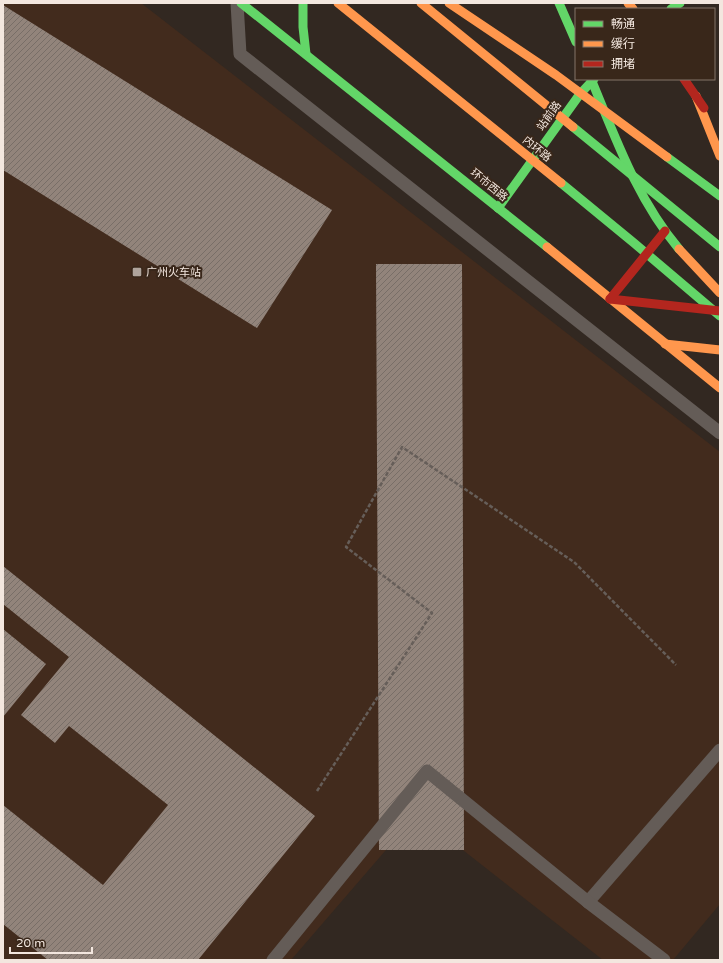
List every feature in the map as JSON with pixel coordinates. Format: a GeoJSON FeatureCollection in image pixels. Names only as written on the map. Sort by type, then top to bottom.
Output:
{"type":"FeatureCollection","features":[{"type":"Feature","properties":{"kind":"main road","name":"环市西路"},"geometry":{"type":"LineString","coordinates":[[241,3],[498,208],[720,388]]}},
{"type":"Feature","properties":{"kind":"main road"},"geometry":{"type":"LineString","coordinates":[[303,3],[302,27],[306,54]]}},
{"type":"Feature","properties":{"kind":"main road","name":"内环路"},"geometry":{"type":"LineString","coordinates":[[338,3],[634,243],[720,316]]}},
{"type":"Feature","properties":{"kind":"main road"},"geometry":{"type":"LineString","coordinates":[[421,3],[720,247]]}},
{"type":"Feature","properties":{"kind":"main road"},"geometry":{"type":"LineString","coordinates":[[449,3],[556,75],[720,196]]}},
{"type":"Feature","properties":{"kind":"main road"},"geometry":{"type":"LineString","coordinates":[[559,3],[575,40]]}},
{"type":"Feature","properties":{"kind":"main road"},"geometry":{"type":"LineString","coordinates":[[592,80],[626,163],[641,193],[665,231],[701,275],[720,293]]}},
{"type":"Feature","properties":{"kind":"main road","name":"站前路"},"geometry":{"type":"LineString","coordinates":[[498,208],[580,94],[592,80]]}},
{"type":"Feature","properties":{"kind":"main road"},"geometry":{"type":"LineString","coordinates":[[685,80],[720,133]]}},
{"type":"Feature","properties":{"kind":"main road"},"geometry":{"type":"LineString","coordinates":[[696,96],[720,156]]}},
{"type":"Feature","properties":{"kind":"main road"},"geometry":{"type":"LineString","coordinates":[[610,299],[665,231]]}},
{"type":"Feature","properties":{"kind":"main road"},"geometry":{"type":"LineString","coordinates":[[610,299],[720,310]]}},
{"type":"Feature","properties":{"kind":"main road"},"geometry":{"type":"LineString","coordinates":[[665,344],[720,350]]}},
{"type":"Feature","properties":{"kind":"lane"},"geometry":{"type":"LineString","coordinates":[[238,3],[240,54],[720,433]]}},
{"type":"Feature","properties":{"kind":"lane"},"geometry":{"type":"LineString","coordinates":[[588,902],[720,750]]}},
{"type":"Feature","properties":{"kind":"lane"},"geometry":{"type":"LineString","coordinates":[[273,960],[427,771],[588,902],[664,960]]}},
{"type":"Feature","properties":{"kind":"path"},"geometry":{"type":"LineString","coordinates":[[317,791],[432,613],[346,547],[402,448],[574,562],[676,665]]}},
{"type":"Feature","properties":{"kind":"shaded area"},"geometry":{"type":"Polygon","coordinates":[[[3,3],[141,3],[720,452],[720,904],[673,960],[603,960],[417,814],[291,960],[3,960],[3,3]]]}},
{"type":"Feature","properties":{"kind":"building","name":"广州火车站"},"geometry":{"type":"Polygon","coordinates":[[[3,5],[332,210],[257,328],[3,170],[3,5]]]}},
{"type":"Feature","properties":{"kind":"building"},"geometry":{"type":"Polygon","coordinates":[[[376,264],[462,264],[464,850],[379,850],[376,264]]]}},
{"type":"Feature","properties":{"kind":"building"},"geometry":{"type":"Polygon","coordinates":[[[3,566],[315,816],[198,960],[48,960],[3,924],[3,805],[103,885],[168,805],[69,726],[55,743],[21,715],[69,657],[3,604],[3,566]]]}},
{"type":"Feature","properties":{"kind":"building"},"geometry":{"type":"Polygon","coordinates":[[[3,629],[46,664],[3,717],[3,629]]]}},
{"type":"Feature","properties":{"kind":"traffic: fast"},"geometry":{"type":"LineString","coordinates":[[241,3],[547,247]]}},
{"type":"Feature","properties":{"kind":"traffic: fast"},"geometry":{"type":"LineString","coordinates":[[303,3],[303,27],[306,54]]}},
{"type":"Feature","properties":{"kind":"traffic: fast"},"geometry":{"type":"LineString","coordinates":[[559,3],[575,40]]}},
{"type":"Feature","properties":{"kind":"traffic: fast"},"geometry":{"type":"LineString","coordinates":[[672,8],[680,3]]}},
{"type":"Feature","properties":{"kind":"traffic: fast"},"geometry":{"type":"LineString","coordinates":[[591,80],[639,189],[664,230],[679,249]]}},
{"type":"Feature","properties":{"kind":"traffic: fast"},"geometry":{"type":"LineString","coordinates":[[498,208],[580,94],[593,80]]}},
{"type":"Feature","properties":{"kind":"traffic: fast"},"geometry":{"type":"LineString","coordinates":[[573,127],[720,247]]}},
{"type":"Feature","properties":{"kind":"traffic: fast"},"geometry":{"type":"LineString","coordinates":[[667,157],[720,196]]}},
{"type":"Feature","properties":{"kind":"traffic: fast"},"geometry":{"type":"LineString","coordinates":[[561,183],[720,316]]}},
{"type":"Feature","properties":{"kind":"traffic: slow"},"geometry":{"type":"LineString","coordinates":[[338,3],[561,183]]}},
{"type":"Feature","properties":{"kind":"traffic: slow"},"geometry":{"type":"LineString","coordinates":[[421,3],[573,127]]}},
{"type":"Feature","properties":{"kind":"traffic: slow"},"geometry":{"type":"LineString","coordinates":[[449,3],[556,75],[667,157]]}},
{"type":"Feature","properties":{"kind":"traffic: slow"},"geometry":{"type":"LineString","coordinates":[[628,3],[632,8]]}},
{"type":"Feature","properties":{"kind":"traffic: slow"},"geometry":{"type":"LineString","coordinates":[[696,96],[720,156]]}},
{"type":"Feature","properties":{"kind":"traffic: slow"},"geometry":{"type":"LineString","coordinates":[[547,247],[720,388]]}},
{"type":"Feature","properties":{"kind":"traffic: slow"},"geometry":{"type":"LineString","coordinates":[[679,249],[720,293]]}},
{"type":"Feature","properties":{"kind":"traffic: slow"},"geometry":{"type":"LineString","coordinates":[[665,344],[720,350]]}},
{"type":"Feature","properties":{"kind":"traffic: jam"},"geometry":{"type":"LineString","coordinates":[[685,80],[704,108]]}},
{"type":"Feature","properties":{"kind":"traffic: jam"},"geometry":{"type":"LineString","coordinates":[[610,299],[665,231]]}},
{"type":"Feature","properties":{"kind":"traffic: jam"},"geometry":{"type":"LineString","coordinates":[[610,299],[720,311]]}},
{"type":"Feature","properties":{"kind":"place","name":"广州火车站"},"geometry":{"type":"Point","coordinates":[137,272]}}]}
